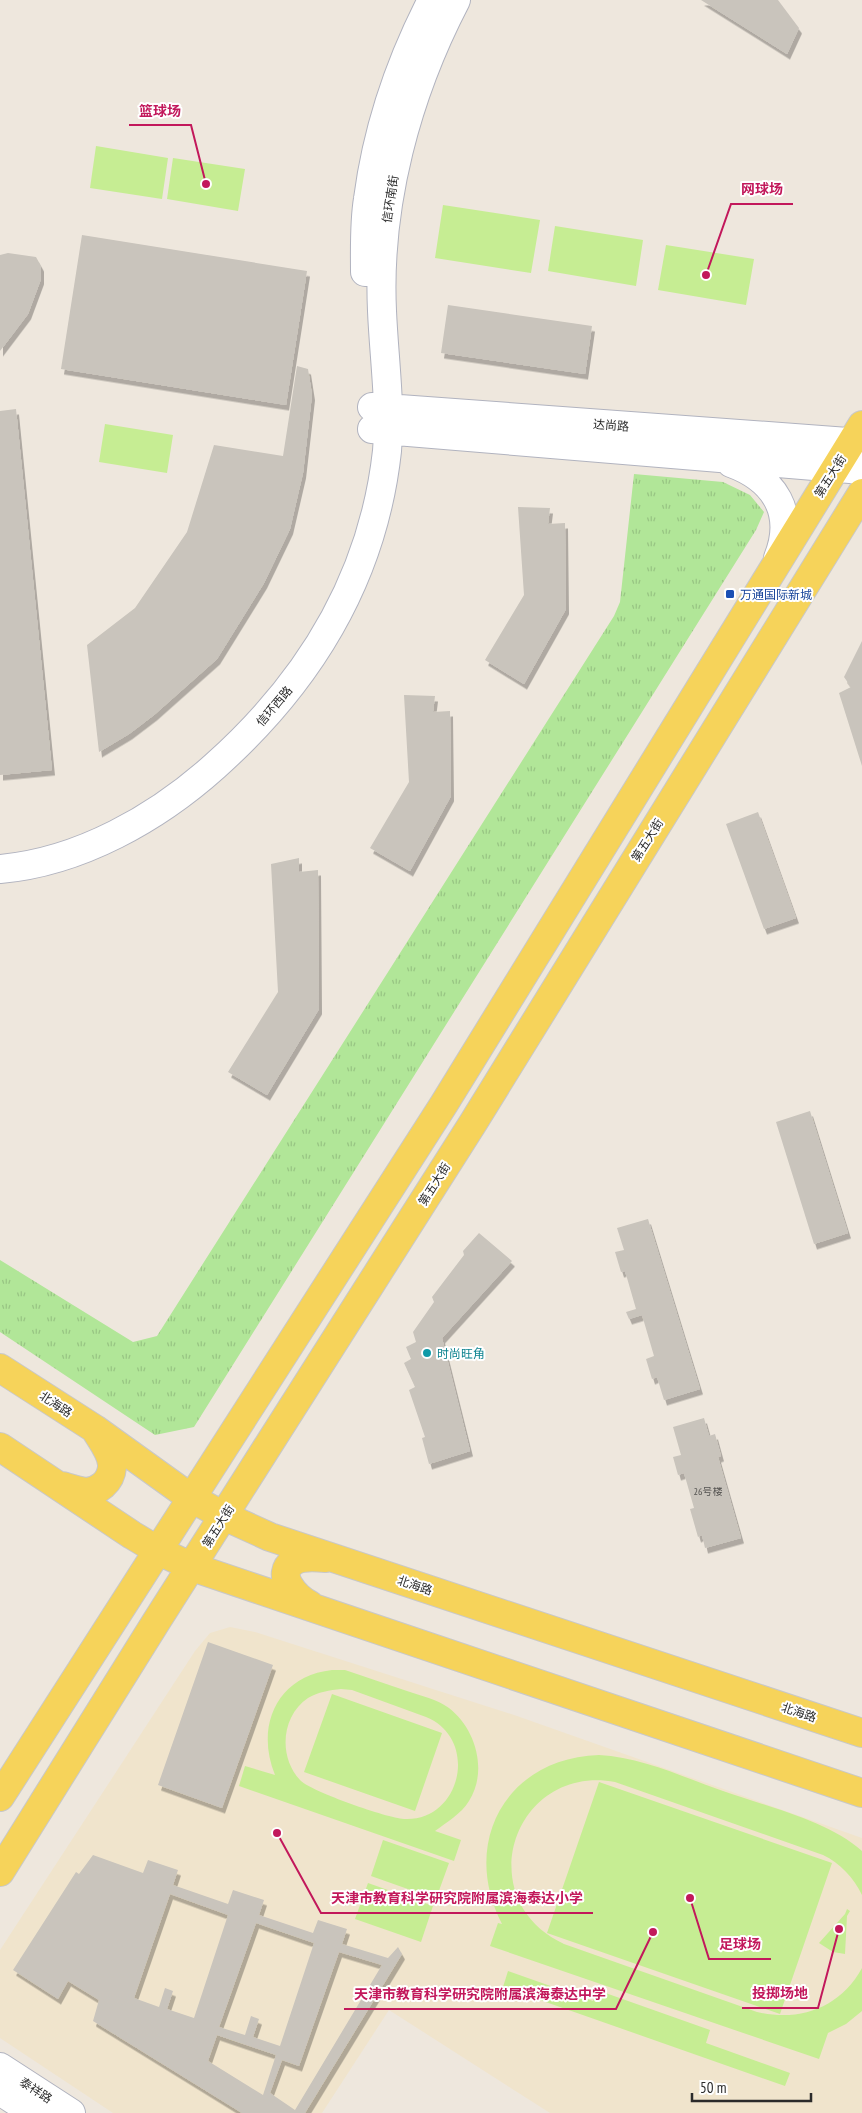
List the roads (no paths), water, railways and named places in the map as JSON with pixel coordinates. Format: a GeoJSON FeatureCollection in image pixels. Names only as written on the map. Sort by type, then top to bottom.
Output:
{"type":"FeatureCollection","features":[{"type":"Feature","properties":{"kind":"main road","name":"第五大街"},"geometry":{"type":"LineString","coordinates":[[0,1872],[156,1622],[226,1442],[449,1095],[776,565],[849,468],[858,437]]}},
{"type":"Feature","properties":{"kind":"main road","name":"第五大街"},"geometry":{"type":"LineString","coordinates":[[0,1797],[125,1601],[191,1536],[259,1461],[483,1106],[862,493]]}},
{"type":"Feature","properties":{"kind":"main road","name":"北海路"},"geometry":{"type":"LineString","coordinates":[[0,1368],[95,1429],[136,1459],[159,1483],[191,1536],[236,1530],[270,1537],[862,1733]]}},
{"type":"Feature","properties":{"kind":"main road"},"geometry":{"type":"LineString","coordinates":[[58,1484],[84,1492],[98,1490],[106,1482],[112,1467],[107,1449],[95,1429]]}},
{"type":"Feature","properties":{"kind":"main road"},"geometry":{"type":"LineString","coordinates":[[0,1447],[102,1515],[124,1538],[133,1557],[134,1579],[125,1601]]}},
{"type":"Feature","properties":{"kind":"main road"},"geometry":{"type":"LineString","coordinates":[[259,1461],[250,1484],[248,1509],[254,1522],[270,1537]]}},
{"type":"Feature","properties":{"kind":"main road"},"geometry":{"type":"LineString","coordinates":[[102,1515],[191,1536],[251,1587]]}},
{"type":"Feature","properties":{"kind":"main road"},"geometry":{"type":"LineString","coordinates":[[319,1610],[302,1601],[294,1593],[288,1585],[286,1574],[294,1560],[337,1559]]}},
{"type":"Feature","properties":{"kind":"main road"},"geometry":{"type":"LineString","coordinates":[[156,1622],[175,1602],[191,1593],[209,1588],[229,1586],[251,1587],[862,1793]]}},
{"type":"Feature","properties":{"kind":"street","name":"信环南街"},"geometry":{"type":"LineString","coordinates":[[380,419],[366,282],[365,226],[367,200],[389,103],[404,61],[432,0]]}},
{"type":"Feature","properties":{"kind":"street","name":"信环南街"},"geometry":{"type":"LineString","coordinates":[[380,419],[384,242],[390,189],[406,128],[423,77],[436,41],[456,0]]}},
{"type":"Feature","properties":{"kind":"street","name":"达尚路"},"geometry":{"type":"LineString","coordinates":[[380,419],[858,437]]}},
{"type":"Feature","properties":{"kind":"street","name":"达尚路"},"geometry":{"type":"LineString","coordinates":[[380,419],[706,456],[849,468]]}},
{"type":"Feature","properties":{"kind":"street","name":"信环西路"},"geometry":{"type":"LineString","coordinates":[[0,853],[17,851],[57,840],[104,822],[159,791],[196,762],[257,702],[291,660],[329,598],[351,542],[380,419]]}},
{"type":"Feature","properties":{"kind":"street","name":"信环西路"},"geometry":{"type":"LineString","coordinates":[[0,869],[29,864],[69,853],[104,839],[142,820],[185,792],[259,725],[312,658],[340,609],[361,563],[378,509],[380,419]]}},
{"type":"Feature","properties":{"kind":"street"},"geometry":{"type":"LineString","coordinates":[[706,456],[729,462],[750,471],[762,479],[778,498],[786,521],[785,534],[776,565]]}},
{"type":"Feature","properties":{"kind":"street","name":"泰祥路"},"geometry":{"type":"LineString","coordinates":[[0,2067],[71,2113]]}},
{"type":"Feature","properties":{"kind":"street","name":"泰祥路"},"geometry":{"type":"LineString","coordinates":[[0,2091],[34,2113]]}},
{"type":"Feature","properties":{"kind":"place","name":"篮球场"},"geometry":{"type":"Point","coordinates":[206,184]}},
{"type":"Feature","properties":{"kind":"place","name":"网球场"},"geometry":{"type":"Point","coordinates":[706,275]}},
{"type":"Feature","properties":{"kind":"place","name":"万通国际新城"},"geometry":{"type":"Point","coordinates":[730,594]}},
{"type":"Feature","properties":{"kind":"place","name":"时尚旺角"},"geometry":{"type":"Point","coordinates":[427,1353]}},
{"type":"Feature","properties":{"kind":"place","name":"天津市教育科学研究院附属滨海泰达小学"},"geometry":{"type":"Point","coordinates":[277,1833]}},
{"type":"Feature","properties":{"kind":"place","name":"足球场"},"geometry":{"type":"Point","coordinates":[690,1898]}},
{"type":"Feature","properties":{"kind":"place","name":"投掷场地"},"geometry":{"type":"Point","coordinates":[839,1929]}},
{"type":"Feature","properties":{"kind":"place","name":"天津市教育科学研究院附属滨海泰达中学"},"geometry":{"type":"Point","coordinates":[653,1932]}}]}
